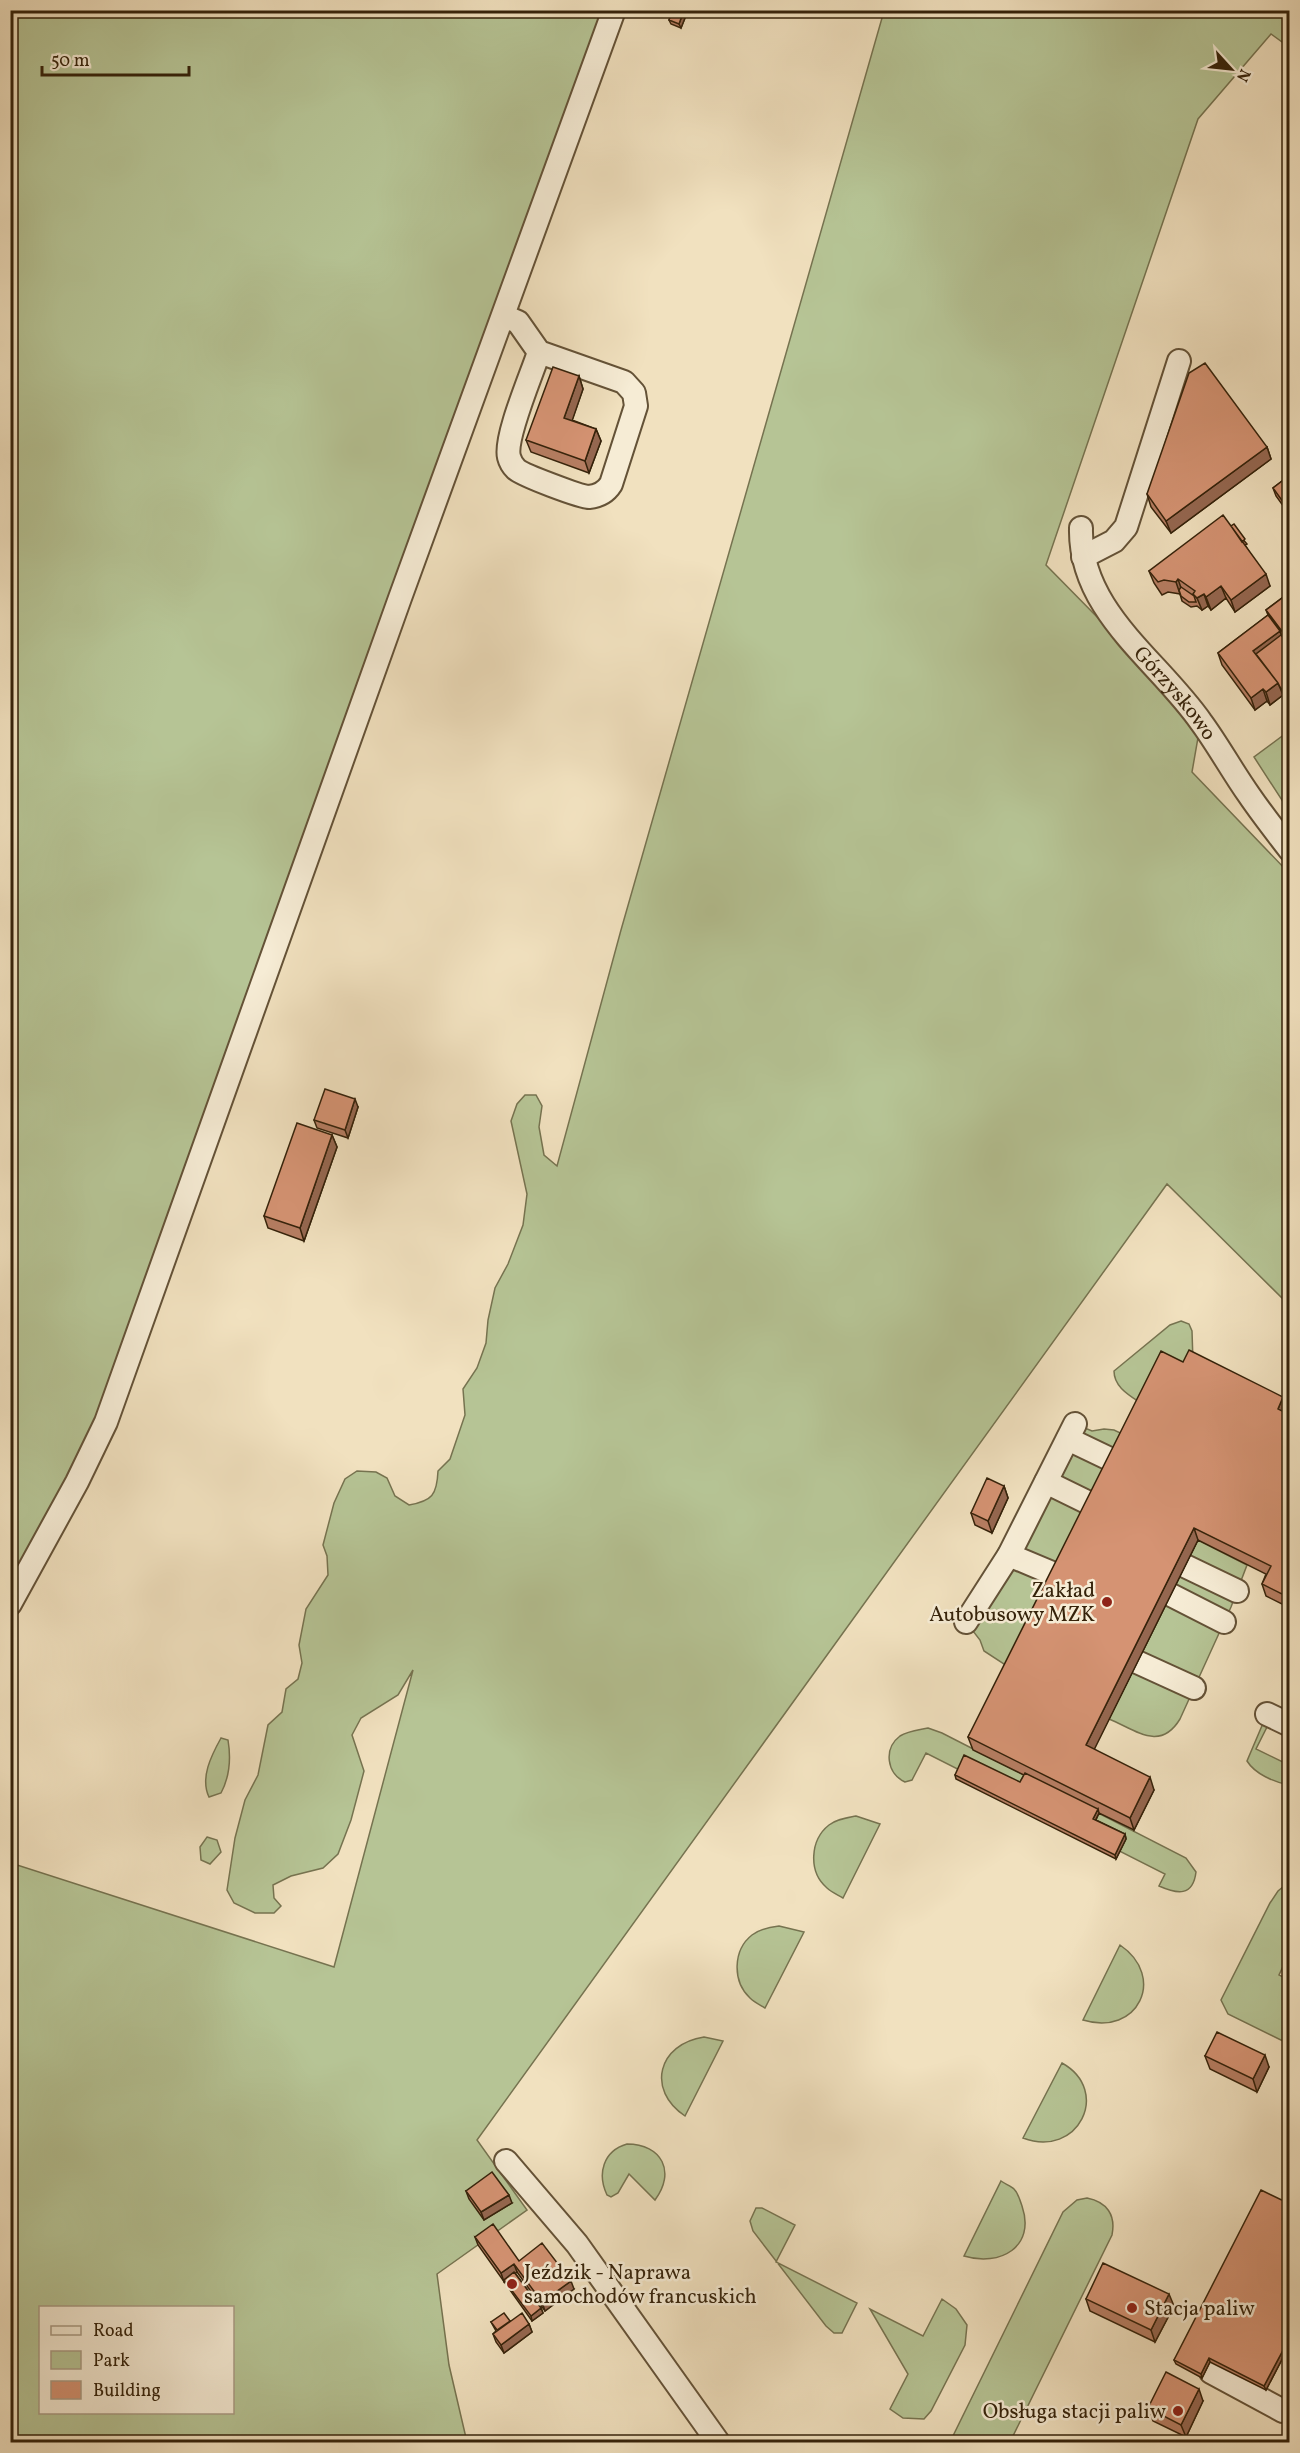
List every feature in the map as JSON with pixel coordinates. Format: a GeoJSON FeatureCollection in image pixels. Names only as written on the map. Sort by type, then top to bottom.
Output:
{"type":"FeatureCollection","features":[{"type":"Feature","properties":{"kind":"street"},"geometry":{"type":"LineString","coordinates":[[10,1604],[77,1482],[106,1422],[392,620],[614,10]]}},
{"type":"Feature","properties":{"kind":"street"},"geometry":{"type":"LineString","coordinates":[[504,316],[518,322],[539,352],[624,382],[634,393],[636,406],[611,484],[600,494],[585,497],[522,473],[512,463],[509,456],[509,440],[539,352]]}},
{"type":"Feature","properties":{"kind":"street"},"geometry":{"type":"LineString","coordinates":[[1083,557],[1114,541],[1126,527],[1179,361]]}},
{"type":"Feature","properties":{"kind":"street","name":"Górzyskowo"},"geometry":{"type":"LineString","coordinates":[[1081,528],[1083,557],[1092,585],[1105,610],[1176,689],[1290,850]]}},
{"type":"Feature","properties":{"kind":"street"},"geometry":{"type":"LineString","coordinates":[[966,1622],[1009,1555],[1071,1431],[1116,1462]]}},
{"type":"Feature","properties":{"kind":"street"},"geometry":{"type":"LineString","coordinates":[[1046,1482],[1095,1506]]}},
{"type":"Feature","properties":{"kind":"street"},"geometry":{"type":"LineString","coordinates":[[1009,1555],[1059,1576]]}},
{"type":"Feature","properties":{"kind":"street"},"geometry":{"type":"LineString","coordinates":[[1185,1566],[1237,1591]]}},
{"type":"Feature","properties":{"kind":"street"},"geometry":{"type":"LineString","coordinates":[[1171,1595],[1224,1622]]}},
{"type":"Feature","properties":{"kind":"street"},"geometry":{"type":"LineString","coordinates":[[1137,1662],[1194,1688]]}},
{"type":"Feature","properties":{"kind":"street"},"geometry":{"type":"LineString","coordinates":[[1267,1714],[1290,1725]]}},
{"type":"Feature","properties":{"kind":"street"},"geometry":{"type":"LineString","coordinates":[[506,2162],[577,2244],[718,2442]]}},
{"type":"Feature","properties":{"kind":"street"},"geometry":{"type":"LineString","coordinates":[[1211,2372],[1284,2412]]}},
{"type":"Feature","properties":{"kind":"green space"},"geometry":{"type":"Polygon","coordinates":[[[11,11],[605,11],[101,1405],[83,1447],[11,1584],[11,11]]]}},
{"type":"Feature","properties":{"kind":"green space"},"geometry":{"type":"Polygon","coordinates":[[[884,11],[1289,11],[1289,47],[1271,34],[1198,119],[1046,565],[1162,683],[1199,732],[1192,772],[1289,873],[1289,1305],[1167,1184],[477,2140],[527,2210],[437,2274],[449,2365],[467,2442],[11,2442],[11,1863],[334,1967],[413,1670],[398,1695],[361,1718],[352,1735],[364,1771],[351,1820],[338,1854],[323,1868],[291,1876],[273,1885],[274,1898],[281,1906],[274,1913],[255,1913],[234,1903],[227,1890],[235,1838],[245,1800],[258,1775],[268,1725],[282,1712],[286,1689],[298,1679],[302,1663],[299,1645],[306,1609],[328,1575],[327,1556],[323,1545],[334,1503],[345,1479],[357,1471],[376,1472],[387,1478],[395,1496],[409,1505],[432,1496],[438,1471],[450,1459],[465,1415],[463,1389],[477,1368],[486,1343],[495,1288],[508,1264],[523,1225],[527,1194],[511,1121],[517,1104],[525,1095],[536,1095],[542,1106],[539,1127],[544,1155],[557,1166],[621,930],[884,11]]]}},
{"type":"Feature","properties":{"kind":"green space"},"geometry":{"type":"Polygon","coordinates":[[[1289,731],[1289,811],[1254,757],[1289,731]]]}},
{"type":"Feature","properties":{"kind":"green space"},"geometry":{"type":"Polygon","coordinates":[[[1181,1321],[1189,1324],[1192,1331],[1193,1362],[1145,1406],[1120,1387],[1114,1371],[1170,1325],[1181,1321]]]}},
{"type":"Feature","properties":{"kind":"green space"},"geometry":{"type":"Polygon","coordinates":[[[1075,1424],[1092,1431],[1114,1430],[1129,1437],[1013,1670],[984,1651],[980,1640],[966,1622],[1075,1424]]]}},
{"type":"Feature","properties":{"kind":"green space"},"geometry":{"type":"Polygon","coordinates":[[[1198,1540],[1247,1565],[1231,1607],[1180,1719],[1172,1729],[1164,1734],[1147,1736],[1109,1719],[1198,1540]]]}},
{"type":"Feature","properties":{"kind":"green space"},"geometry":{"type":"Polygon","coordinates":[[[1264,1721],[1270,1721],[1256,1749],[1289,1765],[1289,1785],[1265,1777],[1247,1761],[1264,1721]]]}},
{"type":"Feature","properties":{"kind":"green space"},"geometry":{"type":"Polygon","coordinates":[[[928,1728],[942,1733],[1186,1858],[1196,1872],[1191,1886],[1188,1890],[1178,1892],[1159,1886],[1165,1874],[926,1753],[912,1780],[905,1782],[894,1773],[891,1767],[889,1754],[891,1748],[903,1734],[928,1728]]]}},
{"type":"Feature","properties":{"kind":"green space"},"geometry":{"type":"Polygon","coordinates":[[[221,1738],[228,1740],[228,1774],[221,1793],[209,1797],[206,1775],[210,1760],[221,1738]]]}},
{"type":"Feature","properties":{"kind":"green space"},"geometry":{"type":"Polygon","coordinates":[[[856,1816],[880,1824],[843,1898],[829,1889],[817,1874],[814,1865],[815,1847],[823,1831],[829,1825],[838,1820],[856,1816]]]}},
{"type":"Feature","properties":{"kind":"green space"},"geometry":{"type":"Polygon","coordinates":[[[207,1837],[217,1840],[221,1852],[210,1864],[201,1860],[200,1847],[207,1837]]]}},
{"type":"Feature","properties":{"kind":"green space"},"geometry":{"type":"Polygon","coordinates":[[[1289,1882],[1289,1954],[1279,1975],[1289,1980],[1289,2044],[1228,2014],[1221,2000],[1270,1903],[1278,1891],[1289,1882]]]}},
{"type":"Feature","properties":{"kind":"green space"},"geometry":{"type":"Polygon","coordinates":[[[779,1926],[804,1932],[765,2008],[744,1991],[738,1975],[738,1957],[746,1941],[752,1935],[758,1931],[779,1926]]]}},
{"type":"Feature","properties":{"kind":"green space"},"geometry":{"type":"Polygon","coordinates":[[[1120,1945],[1134,1958],[1142,1973],[1143,1987],[1140,2001],[1131,2012],[1119,2020],[1102,2023],[1083,2020],[1120,1945]]]}},
{"type":"Feature","properties":{"kind":"green space"},"geometry":{"type":"Polygon","coordinates":[[[704,2037],[723,2041],[685,2116],[665,2094],[662,2081],[663,2069],[667,2058],[676,2049],[688,2041],[704,2037]]]}},
{"type":"Feature","properties":{"kind":"green space"},"geometry":{"type":"Polygon","coordinates":[[[1062,2063],[1077,2075],[1085,2089],[1086,2105],[1082,2119],[1073,2131],[1059,2139],[1043,2142],[1023,2138],[1062,2063]]]}},
{"type":"Feature","properties":{"kind":"green space"},"geometry":{"type":"Polygon","coordinates":[[[627,2144],[649,2149],[662,2161],[665,2170],[664,2179],[655,2200],[629,2174],[618,2193],[611,2197],[607,2195],[603,2179],[604,2164],[612,2152],[627,2144]]]}},
{"type":"Feature","properties":{"kind":"green space"},"geometry":{"type":"Polygon","coordinates":[[[1001,2181],[1011,2187],[1019,2197],[1025,2220],[1024,2233],[1019,2243],[1002,2256],[977,2259],[964,2256],[1001,2181]]]}},
{"type":"Feature","properties":{"kind":"green space"},"geometry":{"type":"Polygon","coordinates":[[[1087,2198],[1100,2203],[1108,2210],[1113,2221],[1112,2235],[1010,2442],[950,2442],[1063,2212],[1077,2200],[1087,2198]]]}},
{"type":"Feature","properties":{"kind":"green space"},"geometry":{"type":"Polygon","coordinates":[[[756,2208],[762,2208],[795,2225],[776,2261],[753,2231],[750,2221],[756,2208]]]}},
{"type":"Feature","properties":{"kind":"green space"},"geometry":{"type":"Polygon","coordinates":[[[777,2263],[857,2303],[842,2333],[834,2333],[826,2326],[777,2263]]]}},
{"type":"Feature","properties":{"kind":"green space"},"geometry":{"type":"Polygon","coordinates":[[[942,2299],[956,2309],[967,2325],[965,2345],[931,2411],[924,2419],[903,2418],[890,2409],[908,2374],[870,2309],[923,2336],[942,2299]]]}},
{"type":"Feature","properties":{"kind":"building"},"geometry":{"type":"Polygon","coordinates":[[[673,10],[684,10],[679,24],[669,20],[673,10]]]}},
{"type":"Feature","properties":{"kind":"building"},"geometry":{"type":"Polygon","coordinates":[[[1205,363],[1267,447],[1166,521],[1147,494],[1189,373],[1205,363]]]}},
{"type":"Feature","properties":{"kind":"building"},"geometry":{"type":"Polygon","coordinates":[[[553,367],[579,376],[564,418],[596,429],[585,461],[526,440],[553,367]]]}},
{"type":"Feature","properties":{"kind":"building"},"geometry":{"type":"Polygon","coordinates":[[[1290,475],[1290,504],[1286,506],[1273,488],[1290,475]]]}},
{"type":"Feature","properties":{"kind":"building"},"geometry":{"type":"Polygon","coordinates":[[[1223,515],[1266,574],[1231,600],[1221,586],[1206,597],[1204,594],[1197,598],[1193,594],[1195,591],[1178,579],[1176,582],[1164,580],[1158,582],[1149,571],[1223,515]]]}},
{"type":"Feature","properties":{"kind":"building"},"geometry":{"type":"Polygon","coordinates":[[[1234,524],[1245,539],[1242,542],[1231,526],[1234,524]]]}},
{"type":"Feature","properties":{"kind":"building"},"geometry":{"type":"Polygon","coordinates":[[[1181,587],[1194,596],[1196,602],[1189,602],[1181,596],[1179,590],[1181,587]]]}},
{"type":"Feature","properties":{"kind":"building"},"geometry":{"type":"Polygon","coordinates":[[[1290,592],[1290,642],[1266,610],[1290,592]]]}},
{"type":"Feature","properties":{"kind":"building"},"geometry":{"type":"Polygon","coordinates":[[[1268,615],[1280,631],[1253,651],[1278,683],[1266,692],[1263,689],[1251,698],[1218,653],[1268,615]]]}},
{"type":"Feature","properties":{"kind":"building"},"geometry":{"type":"Polygon","coordinates":[[[1281,635],[1290,646],[1290,695],[1287,697],[1256,654],[1281,635]]]}},
{"type":"Feature","properties":{"kind":"building"},"geometry":{"type":"Polygon","coordinates":[[[325,1089],[355,1099],[345,1130],[314,1120],[325,1089]]]}},
{"type":"Feature","properties":{"kind":"building"},"geometry":{"type":"Polygon","coordinates":[[[297,1123],[332,1135],[300,1228],[264,1216],[297,1123]]]}},
{"type":"Feature","properties":{"kind":"building","name":"Zakład Autobusowy MZK"},"geometry":{"type":"Polygon","coordinates":[[[1189,1350],[1283,1397],[1278,1409],[1290,1415],[1290,1598],[1262,1584],[1271,1566],[1194,1528],[1086,1745],[1150,1777],[1130,1818],[968,1737],[1161,1351],[1183,1362],[1189,1350]]]}},
{"type":"Feature","properties":{"kind":"building"},"geometry":{"type":"Polygon","coordinates":[[[987,1478],[1004,1486],[988,1521],[971,1513],[987,1478]]]}},
{"type":"Feature","properties":{"kind":"building"},"geometry":{"type":"Polygon","coordinates":[[[964,1755],[1020,1782],[1025,1773],[1098,1809],[1093,1819],[1125,1834],[1115,1855],[955,1775],[964,1755]]]}},
{"type":"Feature","properties":{"kind":"building"},"geometry":{"type":"Polygon","coordinates":[[[1217,2032],[1265,2055],[1253,2079],[1205,2056],[1217,2032]]]}},
{"type":"Feature","properties":{"kind":"building"},"geometry":{"type":"Polygon","coordinates":[[[492,2172],[509,2195],[481,2212],[466,2191],[492,2172]]]}},
{"type":"Feature","properties":{"kind":"building"},"geometry":{"type":"Polygon","coordinates":[[[1261,2190],[1290,2204],[1290,2337],[1264,2386],[1209,2358],[1201,2374],[1174,2360],[1261,2190]]]}},
{"type":"Feature","properties":{"kind":"building"},"geometry":{"type":"Polygon","coordinates":[[[493,2224],[519,2261],[542,2243],[571,2281],[542,2302],[514,2264],[501,2273],[475,2237],[493,2224]]]}},
{"type":"Feature","properties":{"kind":"building","name":"Stacja paliw"},"geometry":{"type":"Polygon","coordinates":[[[1103,2263],[1169,2294],[1151,2330],[1086,2299],[1103,2263]]]}},
{"type":"Feature","properties":{"kind":"building"},"geometry":{"type":"Polygon","coordinates":[[[514,2272],[541,2308],[531,2316],[504,2280],[514,2272]]]}},
{"type":"Feature","properties":{"kind":"building"},"geometry":{"type":"Polygon","coordinates":[[[504,2313],[510,2321],[497,2330],[491,2322],[504,2313]]]}},
{"type":"Feature","properties":{"kind":"building"},"geometry":{"type":"Polygon","coordinates":[[[522,2313],[529,2324],[501,2345],[493,2334],[522,2313]]]}},
{"type":"Feature","properties":{"kind":"building"},"geometry":{"type":"Polygon","coordinates":[[[1166,2372],[1199,2389],[1181,2425],[1148,2408],[1166,2372]]]}},
{"type":"Feature","properties":{"kind":"place","name":"Zakład Autobusowy MZK"},"geometry":{"type":"Point","coordinates":[1107,1602]}},
{"type":"Feature","properties":{"kind":"place","name":"Jeździk - Naprawa samochodów francuskich"},"geometry":{"type":"Point","coordinates":[512,2284]}},
{"type":"Feature","properties":{"kind":"place","name":"Stacja paliw"},"geometry":{"type":"Point","coordinates":[1132,2308]}},
{"type":"Feature","properties":{"kind":"place","name":"Obsługa stacji paliw"},"geometry":{"type":"Point","coordinates":[1178,2411]}}]}
